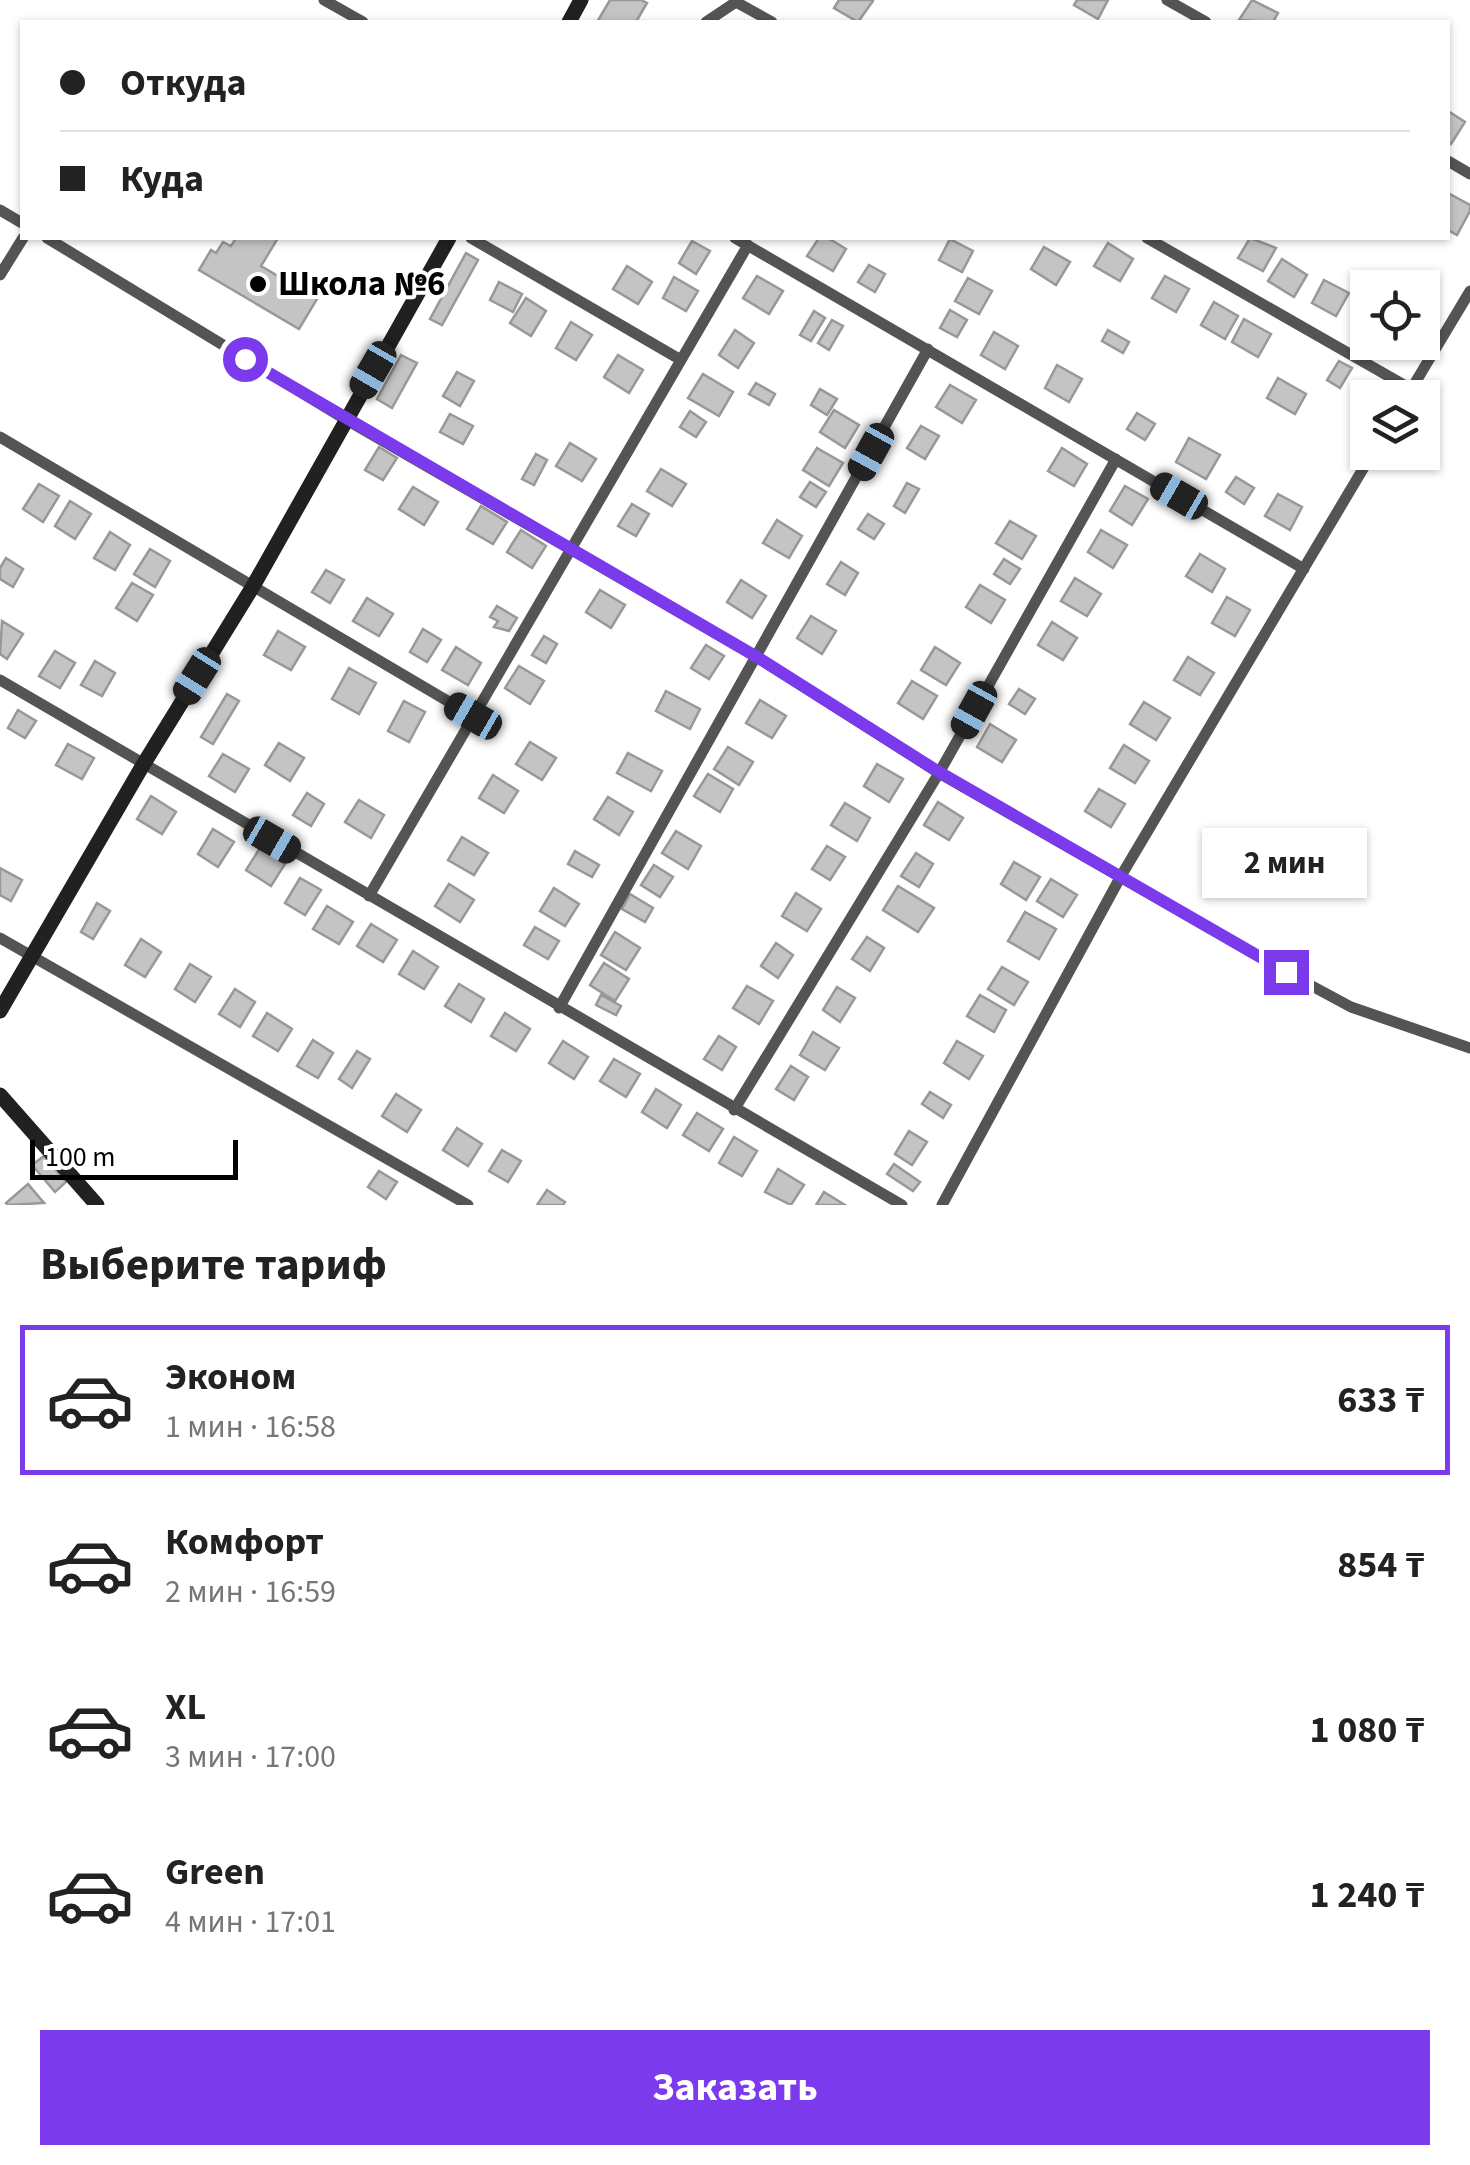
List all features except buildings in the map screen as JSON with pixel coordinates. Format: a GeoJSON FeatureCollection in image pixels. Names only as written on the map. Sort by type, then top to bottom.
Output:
{"type":"FeatureCollection","features":[{"type":"Feature","properties":{"kind":"street"},"geometry":{"type":"LineString","coordinates":[[324,0],[359,20]]}},
{"type":"Feature","properties":{"kind":"street"},"geometry":{"type":"LineString","coordinates":[[1167,0],[1202,20]]}},
{"type":"Feature","properties":{"kind":"street"},"geometry":{"type":"LineString","coordinates":[[709,20],[736,1],[769,20]]}},
{"type":"Feature","properties":{"kind":"street"},"geometry":{"type":"LineString","coordinates":[[0,275],[22,240]]}},
{"type":"Feature","properties":{"kind":"street"},"geometry":{"type":"LineString","coordinates":[[50,240],[344,420],[757,657],[939,772],[1351,1007],[1470,1048]]}},
{"type":"Feature","properties":{"kind":"street"},"geometry":{"type":"LineString","coordinates":[[0,1010],[143,764],[252,588],[448,240]]}},
{"type":"Feature","properties":{"kind":"street"},"geometry":{"type":"LineString","coordinates":[[475,240],[681,360]]}},
{"type":"Feature","properties":{"kind":"street"},"geometry":{"type":"LineString","coordinates":[[739,240],[1304,569]]}},
{"type":"Feature","properties":{"kind":"street"},"geometry":{"type":"LineString","coordinates":[[1150,240],[1386,380]]}},
{"type":"Feature","properties":{"kind":"street"},"geometry":{"type":"LineString","coordinates":[[369,896],[748,245]]}},
{"type":"Feature","properties":{"kind":"street"},"geometry":{"type":"LineString","coordinates":[[1416,380],[1470,290]]}},
{"type":"Feature","properties":{"kind":"street"},"geometry":{"type":"LineString","coordinates":[[559,1008],[928,350]]}},
{"type":"Feature","properties":{"kind":"street"},"geometry":{"type":"LineString","coordinates":[[0,437],[473,716]]}},
{"type":"Feature","properties":{"kind":"street"},"geometry":{"type":"LineString","coordinates":[[734,1110],[939,772],[1116,459]]}},
{"type":"Feature","properties":{"kind":"street"},"geometry":{"type":"LineString","coordinates":[[942,1205],[1121,876],[1362,470]]}},
{"type":"Feature","properties":{"kind":"street"},"geometry":{"type":"LineString","coordinates":[[0,680],[902,1205]]}},
{"type":"Feature","properties":{"kind":"street"},"geometry":{"type":"LineString","coordinates":[[0,938],[468,1205]]}},
{"type":"Feature","properties":{"kind":"street"},"geometry":{"type":"LineString","coordinates":[[0,1095],[97,1205]]}},
{"type":"Feature","properties":{"kind":"place","name":"Школа №6"},"geometry":{"type":"Point","coordinates":[258,284]}},
{"type":"Feature","properties":{"kind":"route"},"geometry":{"type":"LineString","coordinates":[[245,359],[757,657],[939,772],[1286,972]]}}]}
